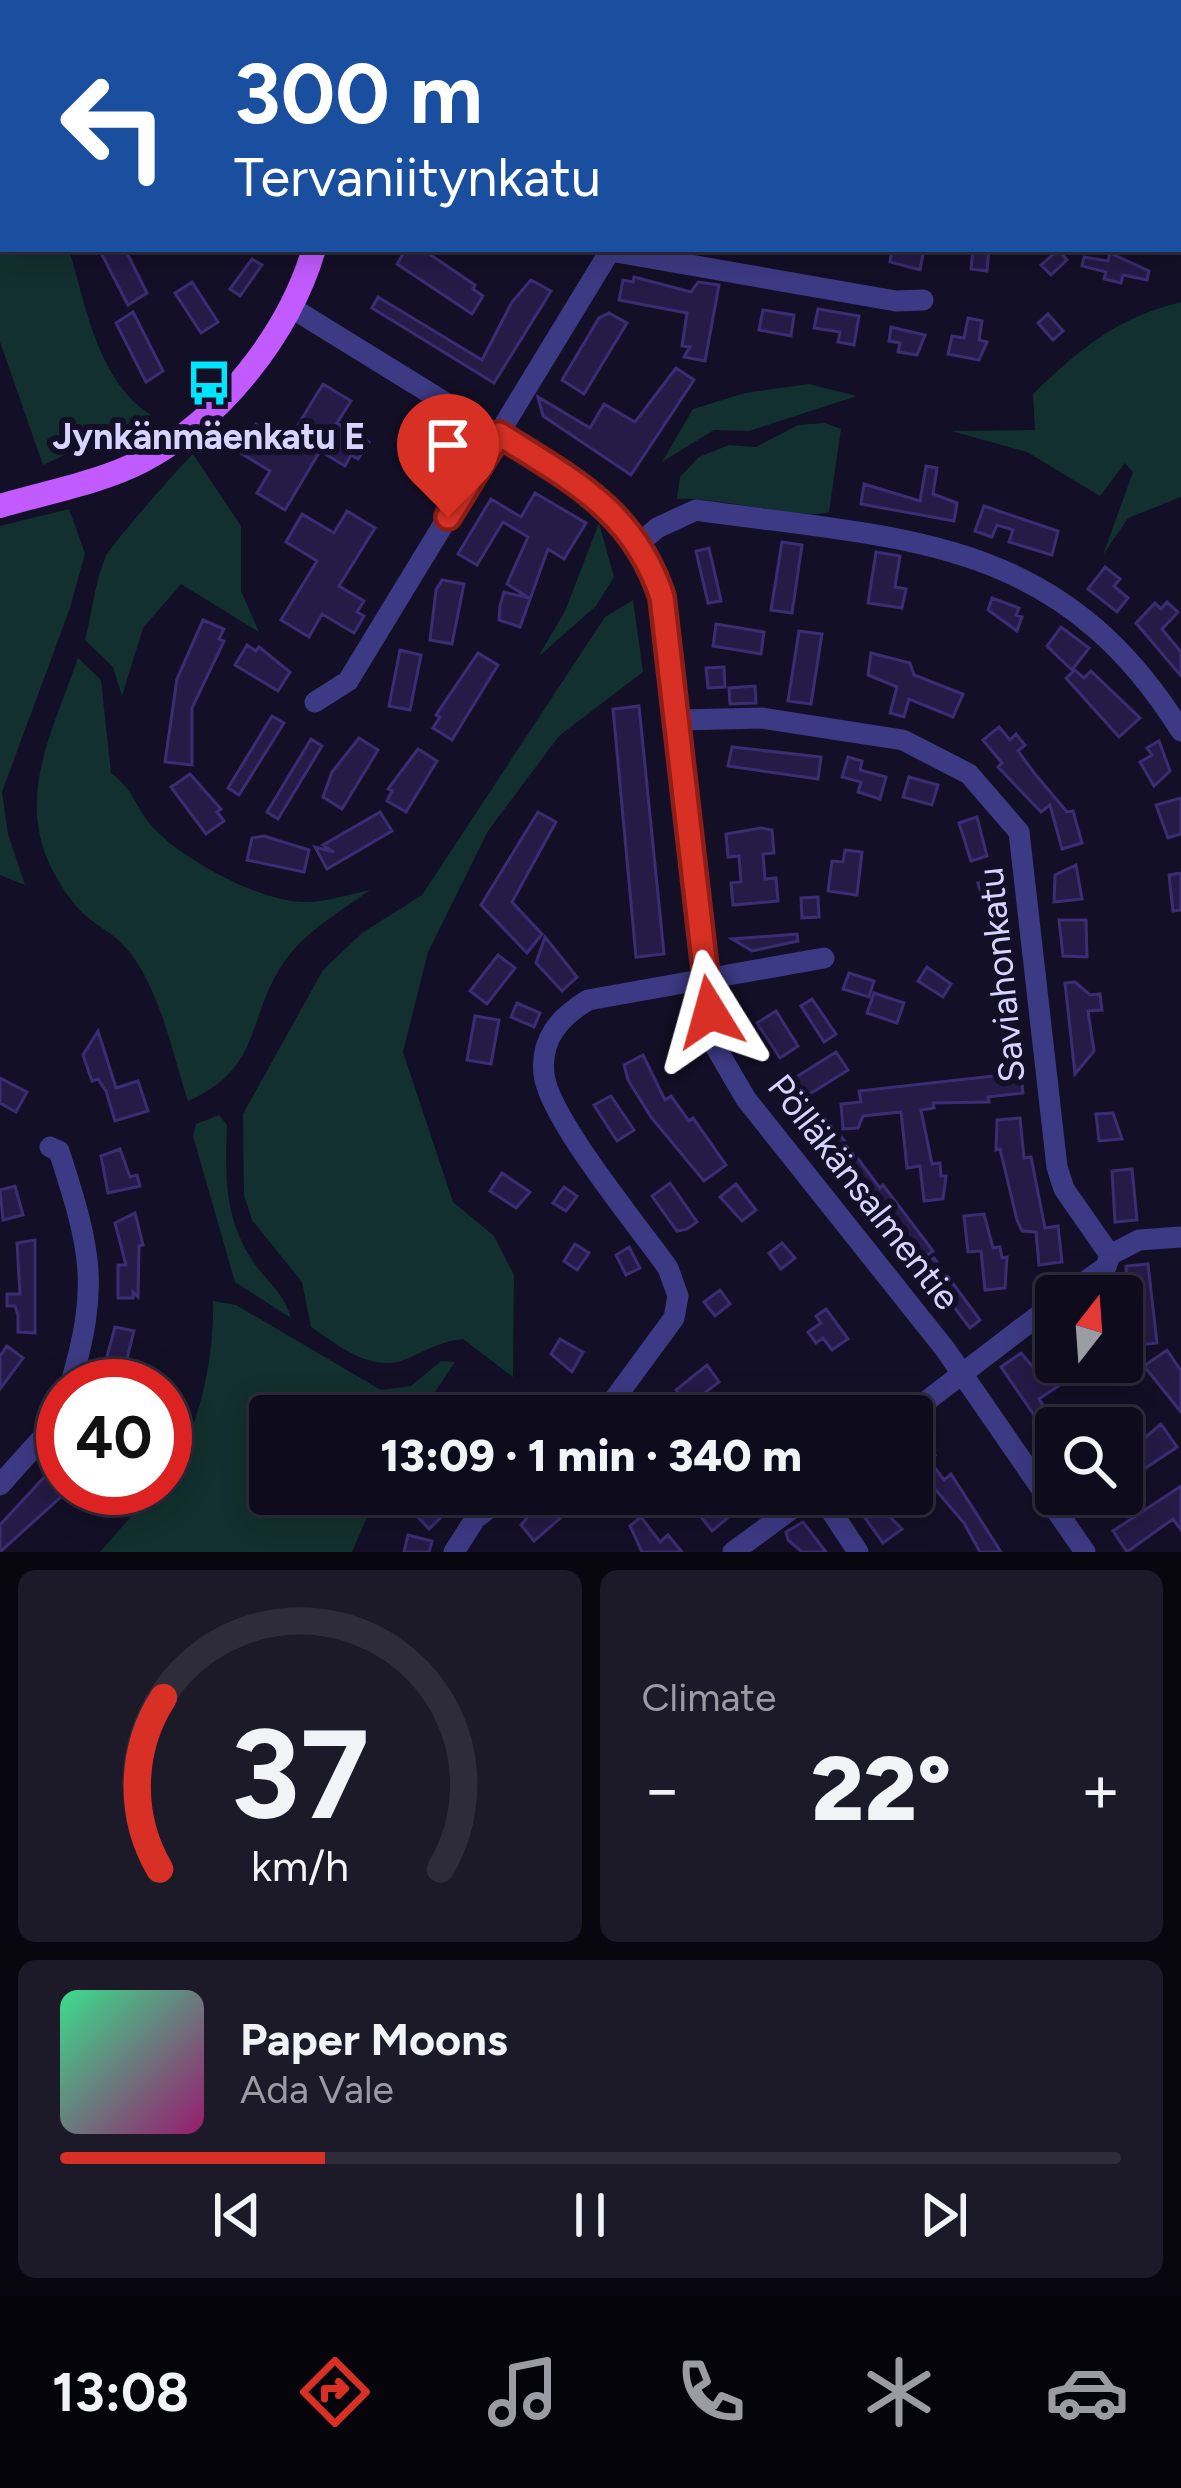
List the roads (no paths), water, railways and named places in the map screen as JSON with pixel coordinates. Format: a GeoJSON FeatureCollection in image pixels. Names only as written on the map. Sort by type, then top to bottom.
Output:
{"type":"FeatureCollection","features":[{"type":"Feature","properties":{"kind":"main road"},"geometry":{"type":"LineString","coordinates":[[0,506],[116,472],[159,450],[222,396],[276,336],[313,252]]}},
{"type":"Feature","properties":{"kind":"street"},"geometry":{"type":"LineString","coordinates":[[315,702],[348,681],[608,252]]}},
{"type":"Feature","properties":{"kind":"street"},"geometry":{"type":"LineString","coordinates":[[622,252],[896,301],[923,300]]}},
{"type":"Feature","properties":{"kind":"street"},"geometry":{"type":"LineString","coordinates":[[749,272],[752,252]]}},
{"type":"Feature","properties":{"kind":"street","name":"Pölläkänsalmentie"},"geometry":{"type":"LineString","coordinates":[[292,308],[585,489],[640,543],[662,597],[715,1046],[746,1099],[959,1371],[1084,1552]]}},
{"type":"Feature","properties":{"kind":"street"},"geometry":{"type":"LineString","coordinates":[[640,543],[658,528],[696,510],[963,552],[1061,598],[1101,629],[1128,656],[1181,731]]}},
{"type":"Feature","properties":{"kind":"street","name":"Saviahonkatu"},"geometry":{"type":"LineString","coordinates":[[680,720],[762,718],[902,740],[969,774],[1019,832],[1057,1167],[1064,1190],[1110,1255]]}},
{"type":"Feature","properties":{"kind":"street"},"geometry":{"type":"LineString","coordinates":[[617,1395],[674,1318],[678,1296],[668,1268],[563,1119],[544,1079],[547,1042],[563,1015],[588,1000],[824,958]]}},
{"type":"Feature","properties":{"kind":"street"},"geometry":{"type":"LineString","coordinates":[[50,1147],[59,1151],[86,1233],[92,1281],[78,1359]]}},
{"type":"Feature","properties":{"kind":"street"},"geometry":{"type":"LineString","coordinates":[[1094,1275],[1106,1267],[1110,1255],[1139,1240],[1181,1237]]}},
{"type":"Feature","properties":{"kind":"street"},"geometry":{"type":"LineString","coordinates":[[931,1395],[1035,1317]]}},
{"type":"Feature","properties":{"kind":"street"},"geometry":{"type":"LineString","coordinates":[[0,1486],[36,1445]]}},
{"type":"Feature","properties":{"kind":"street"},"geometry":{"type":"LineString","coordinates":[[454,1552],[480,1515]]}},
{"type":"Feature","properties":{"kind":"street"},"geometry":{"type":"LineString","coordinates":[[733,1552],[786,1515]]}},
{"type":"Feature","properties":{"kind":"street"},"geometry":{"type":"LineString","coordinates":[[831,1515],[858,1552]]}},
{"type":"Feature","properties":{"kind":"place","name":"Jynkänmäenkatu E"},"geometry":{"type":"Point","coordinates":[209,383]}}]}
